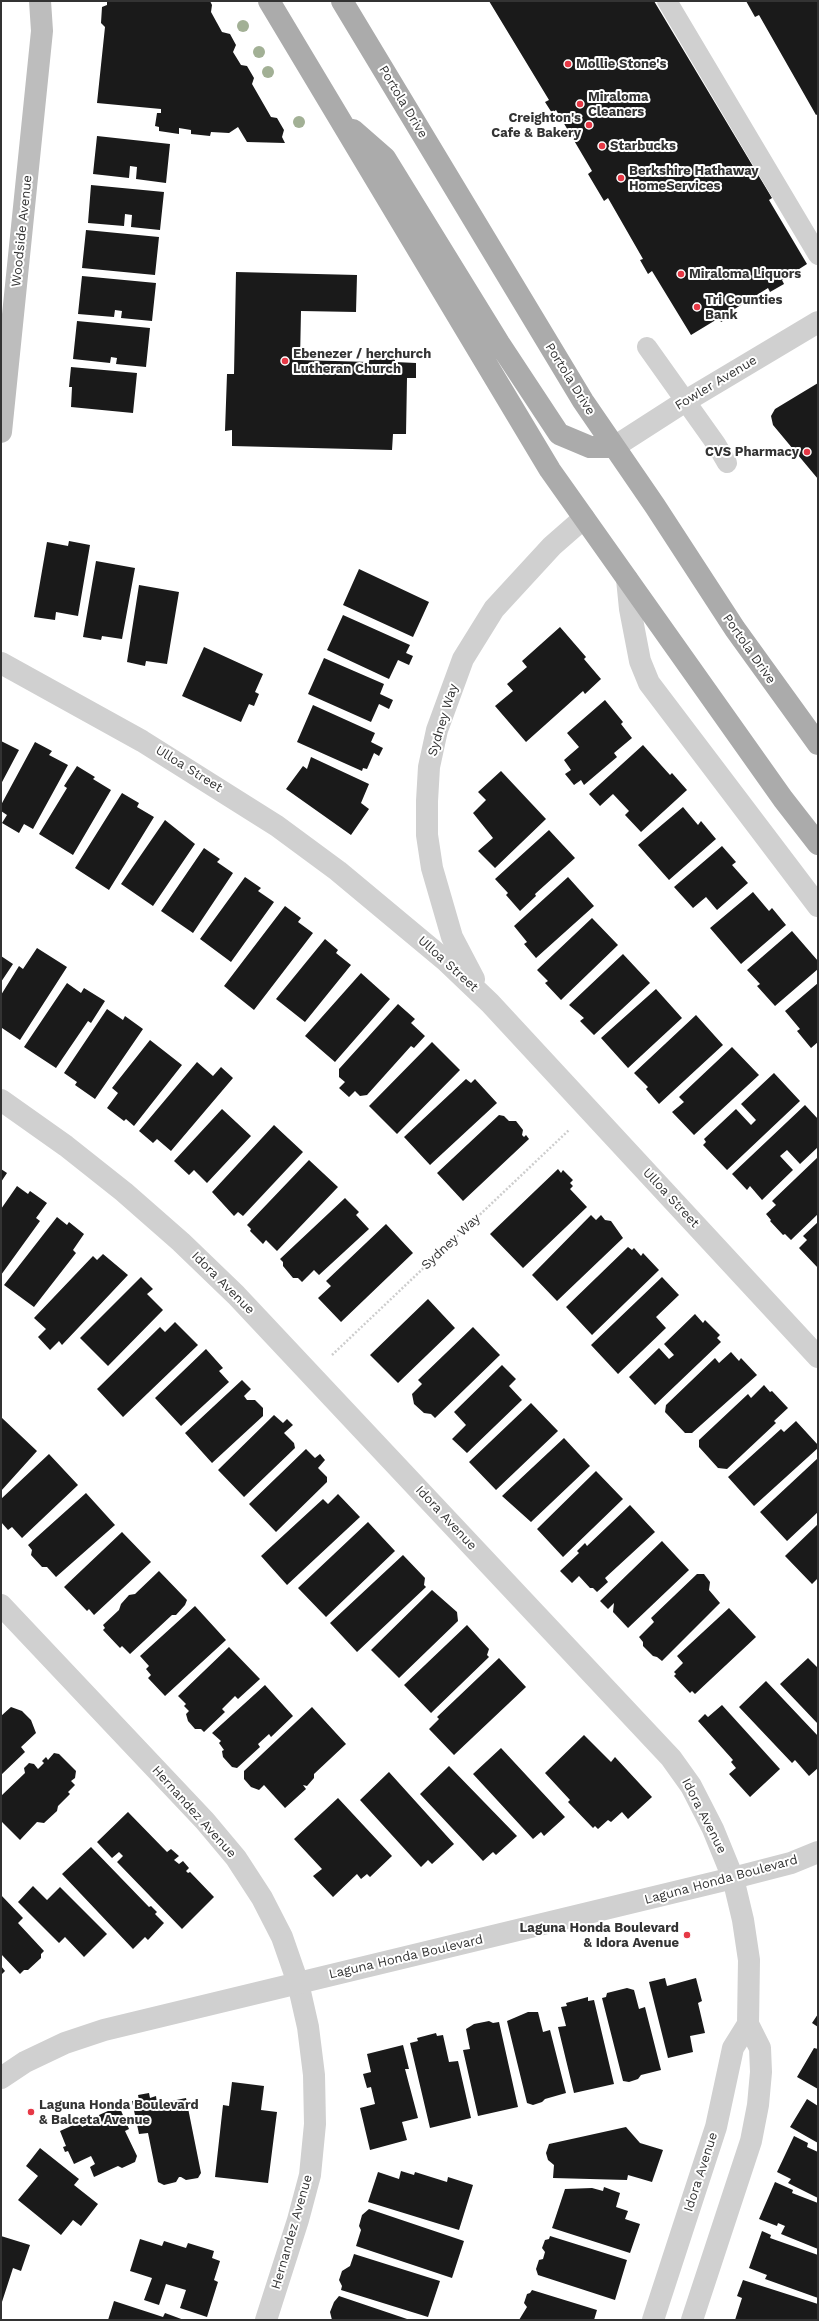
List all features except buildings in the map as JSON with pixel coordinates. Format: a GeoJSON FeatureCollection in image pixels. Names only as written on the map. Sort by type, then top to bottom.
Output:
{"type":"FeatureCollection","features":[{"type":"Feature","properties":{"kind":"main road","name":"Woodside Avenue"},"geometry":{"type":"LineString","coordinates":[[1,432],[42,31],[40,1]]}},
{"type":"Feature","properties":{"kind":"main road","name":"Woodside Avenue"},"geometry":{"type":"LineString","coordinates":[[42,31],[53,1]]}},
{"type":"Feature","properties":{"kind":"main road"},"geometry":{"type":"LineString","coordinates":[[269,1],[527,434],[584,518],[783,799],[818,844]]}},
{"type":"Feature","properties":{"kind":"main road","name":"Portola Drive"},"geometry":{"type":"LineString","coordinates":[[342,1],[583,401],[735,629],[818,744]]}},
{"type":"Feature","properties":{"kind":"main road"},"geometry":{"type":"LineString","coordinates":[[339,119],[385,158],[499,343],[559,434],[590,446],[614,447]]}},
{"type":"Feature","properties":{"kind":"street","name":"Fowler Avenue"},"geometry":{"type":"LineString","coordinates":[[614,447],[684,402],[818,322]]}},
{"type":"Feature","properties":{"kind":"street","name":"Sydney Way"},"geometry":{"type":"LineString","coordinates":[[490,1003],[468,971],[452,937],[440,900],[427,835],[429,767],[437,730],[448,695],[463,659],[483,626],[519,580],[552,546],[584,518]]}},
{"type":"Feature","properties":{"kind":"street"},"geometry":{"type":"LineString","coordinates":[[627,579],[630,609],[640,661],[649,683],[818,906]]}},
{"type":"Feature","properties":{"kind":"street","name":"Ulloa Street"},"geometry":{"type":"LineString","coordinates":[[1,663],[142,740],[278,826],[386,910],[446,961],[490,1003],[818,1357]]}},
{"type":"Feature","properties":{"kind":"street","name":"Idora Avenue"},"geometry":{"type":"LineString","coordinates":[[1,1100],[66,1146],[124,1192],[236,1295],[312,1374],[671,1758],[691,1786],[706,1815],[733,1878],[743,1920],[749,1960],[748,2024],[760,2048],[761,2072],[758,2105],[751,2141],[692,2320]]}},
{"type":"Feature","properties":{"kind":"street","name":"Hernandez Avenue"},"geometry":{"type":"LineString","coordinates":[[1,1605],[205,1821],[236,1858],[262,1898],[282,1937],[298,1983],[308,2026],[314,2075],[315,2124],[310,2174],[298,2220],[266,2320]]}},
{"type":"Feature","properties":{"kind":"street","name":"Laguna Honda Boulevard"},"geometry":{"type":"LineString","coordinates":[[1,2078],[25,2062],[65,2043],[104,2030],[733,1878],[791,1863],[818,1852]]}},
{"type":"Feature","properties":{"kind":"street","name":"Idora Avenue"},"geometry":{"type":"LineString","coordinates":[[652,2320],[716,2127],[733,2048],[748,2024]]}},
{"type":"Feature","properties":{"kind":"lane"},"geometry":{"type":"LineString","coordinates":[[667,1],[818,255]]}},
{"type":"Feature","properties":{"kind":"lane"},"geometry":{"type":"LineString","coordinates":[[647,348],[684,402],[716,444],[727,463]]}},
{"type":"Feature","properties":{"kind":"path","name":"Sydney Way"},"geometry":{"type":"LineString","coordinates":[[312,1374],[590,1111]]}},
{"type":"Feature","properties":{"kind":"place","name":"Mollie Stone's"},"geometry":{"type":"Point","coordinates":[568,64]}},
{"type":"Feature","properties":{"kind":"place","name":"Miraloma Cleaners"},"geometry":{"type":"Point","coordinates":[580,104]}},
{"type":"Feature","properties":{"kind":"place","name":"Creighton's Cafe & Bakery"},"geometry":{"type":"Point","coordinates":[589,125]}},
{"type":"Feature","properties":{"kind":"place","name":"Starbucks"},"geometry":{"type":"Point","coordinates":[602,146]}},
{"type":"Feature","properties":{"kind":"place","name":"Berkshire Hathaway HomeServices"},"geometry":{"type":"Point","coordinates":[621,178]}},
{"type":"Feature","properties":{"kind":"place","name":"Miraloma Liquors"},"geometry":{"type":"Point","coordinates":[681,274]}},
{"type":"Feature","properties":{"kind":"place","name":"Tri Counties Bank"},"geometry":{"type":"Point","coordinates":[697,307]}},
{"type":"Feature","properties":{"kind":"place","name":"Ebenezer / herchurch Lutheran Church"},"geometry":{"type":"Point","coordinates":[285,361]}},
{"type":"Feature","properties":{"kind":"place","name":"CVS Pharmacy"},"geometry":{"type":"Point","coordinates":[807,452]}},
{"type":"Feature","properties":{"kind":"place","name":"Laguna Honda Boulevard & Idora Avenue"},"geometry":{"type":"Point","coordinates":[687,1935]}},
{"type":"Feature","properties":{"kind":"place","name":"Laguna Honda Boulevard & Balceta Avenue"},"geometry":{"type":"Point","coordinates":[31,2112]}}]}
